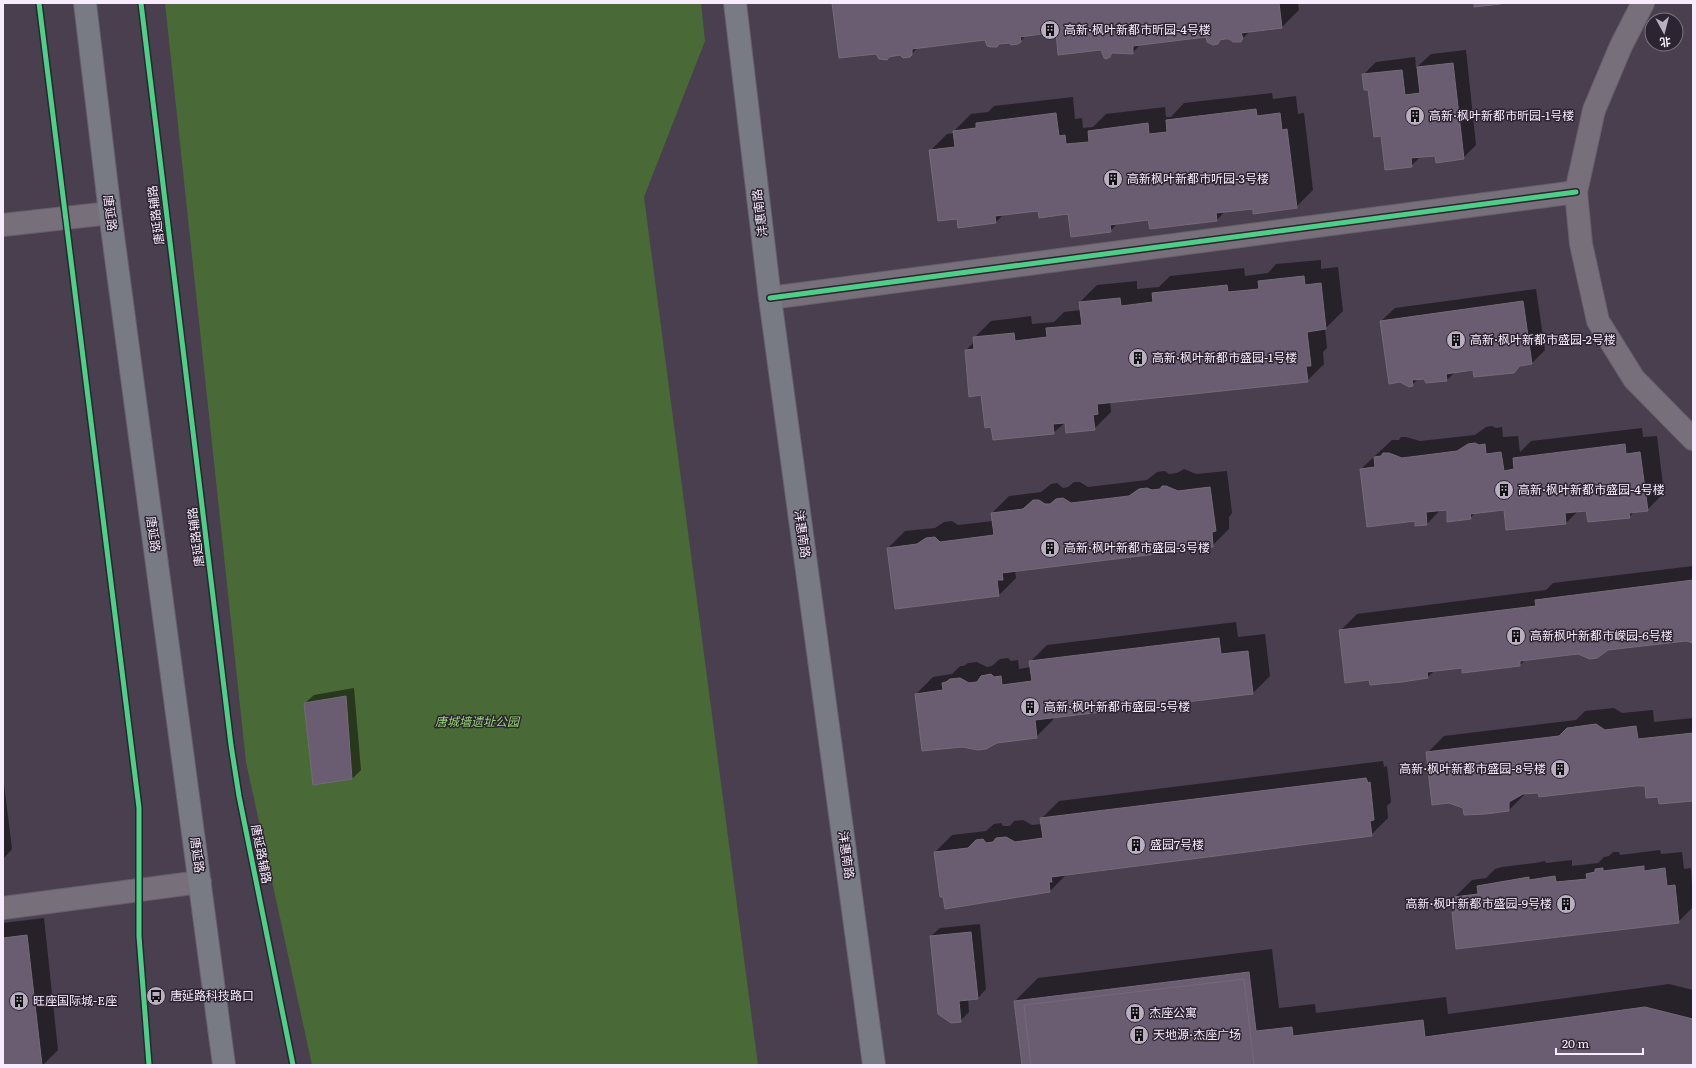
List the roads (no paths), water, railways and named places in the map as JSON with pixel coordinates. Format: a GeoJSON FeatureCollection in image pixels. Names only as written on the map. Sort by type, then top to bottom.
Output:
{"type":"FeatureCollection","features":[{"type":"Feature","properties":{"kind":"main road","name":"唐延路"},"geometry":{"type":"LineString","coordinates":[[86,3],[110,213],[224,1065]]}},
{"type":"Feature","properties":{"kind":"main road","name":"沣惠南路"},"geometry":{"type":"LineString","coordinates":[[735,3],[770,298],[874,1065]]}},
{"type":"Feature","properties":{"kind":"street"},"geometry":{"type":"LineString","coordinates":[[1644,3],[1622,46],[1594,110],[1576,192],[1581,244],[1598,321],[1634,378],[1693,439]]}},
{"type":"Feature","properties":{"kind":"street"},"geometry":{"type":"LineString","coordinates":[[770,298],[1576,192]]}},
{"type":"Feature","properties":{"kind":"street"},"geometry":{"type":"LineString","coordinates":[[3,225],[110,213]]}},
{"type":"Feature","properties":{"kind":"street"},"geometry":{"type":"LineString","coordinates":[[3,908],[200,882]]}},
{"type":"Feature","properties":{"kind":"place","name":"高新·枫叶新都市昕园-4号楼"},"geometry":{"type":"Point","coordinates":[1050,30]}},
{"type":"Feature","properties":{"kind":"place","name":"高新·枫叶新都市昕园-1号楼"},"geometry":{"type":"Point","coordinates":[1415,116]}},
{"type":"Feature","properties":{"kind":"place","name":"高新枫叶新都市听园-3号楼"},"geometry":{"type":"Point","coordinates":[1113,179]}},
{"type":"Feature","properties":{"kind":"place","name":"高新·枫叶新都市盛园-2号楼"},"geometry":{"type":"Point","coordinates":[1456,340]}},
{"type":"Feature","properties":{"kind":"place","name":"高新·枫叶新都市盛园-1号楼"},"geometry":{"type":"Point","coordinates":[1138,358]}},
{"type":"Feature","properties":{"kind":"place","name":"高新·枫叶新都市盛园-4号楼"},"geometry":{"type":"Point","coordinates":[1504,490]}},
{"type":"Feature","properties":{"kind":"place","name":"高新·枫叶新都市盛园-3号楼"},"geometry":{"type":"Point","coordinates":[1050,548]}},
{"type":"Feature","properties":{"kind":"place","name":"高新枫叶新都市嵘园-6号楼"},"geometry":{"type":"Point","coordinates":[1516,636]}},
{"type":"Feature","properties":{"kind":"place","name":"高新·枫叶新都市盛园-5号楼"},"geometry":{"type":"Point","coordinates":[1030,707]}},
{"type":"Feature","properties":{"kind":"place","name":"高新·枫叶新都市盛园-8号楼"},"geometry":{"type":"Point","coordinates":[1560,769]}},
{"type":"Feature","properties":{"kind":"place","name":"盛园7号楼"},"geometry":{"type":"Point","coordinates":[1136,845]}},
{"type":"Feature","properties":{"kind":"place","name":"高新·枫叶新都市盛园-9号楼"},"geometry":{"type":"Point","coordinates":[1566,904]}},
{"type":"Feature","properties":{"kind":"place","name":"唐延路科技路口"},"geometry":{"type":"Point","coordinates":[156,996]}},
{"type":"Feature","properties":{"kind":"place","name":"旺座国际城-E座"},"geometry":{"type":"Point","coordinates":[19,1001]}},
{"type":"Feature","properties":{"kind":"place","name":"杰座公寓"},"geometry":{"type":"Point","coordinates":[1135,1013]}},
{"type":"Feature","properties":{"kind":"place","name":"天地源·杰座广场"},"geometry":{"type":"Point","coordinates":[1139,1035]}},
{"type":"Feature","properties":{"kind":"park label","name":"唐城墙遗址公园"},"geometry":{"type":"Point","coordinates":[477,722]}}]}
